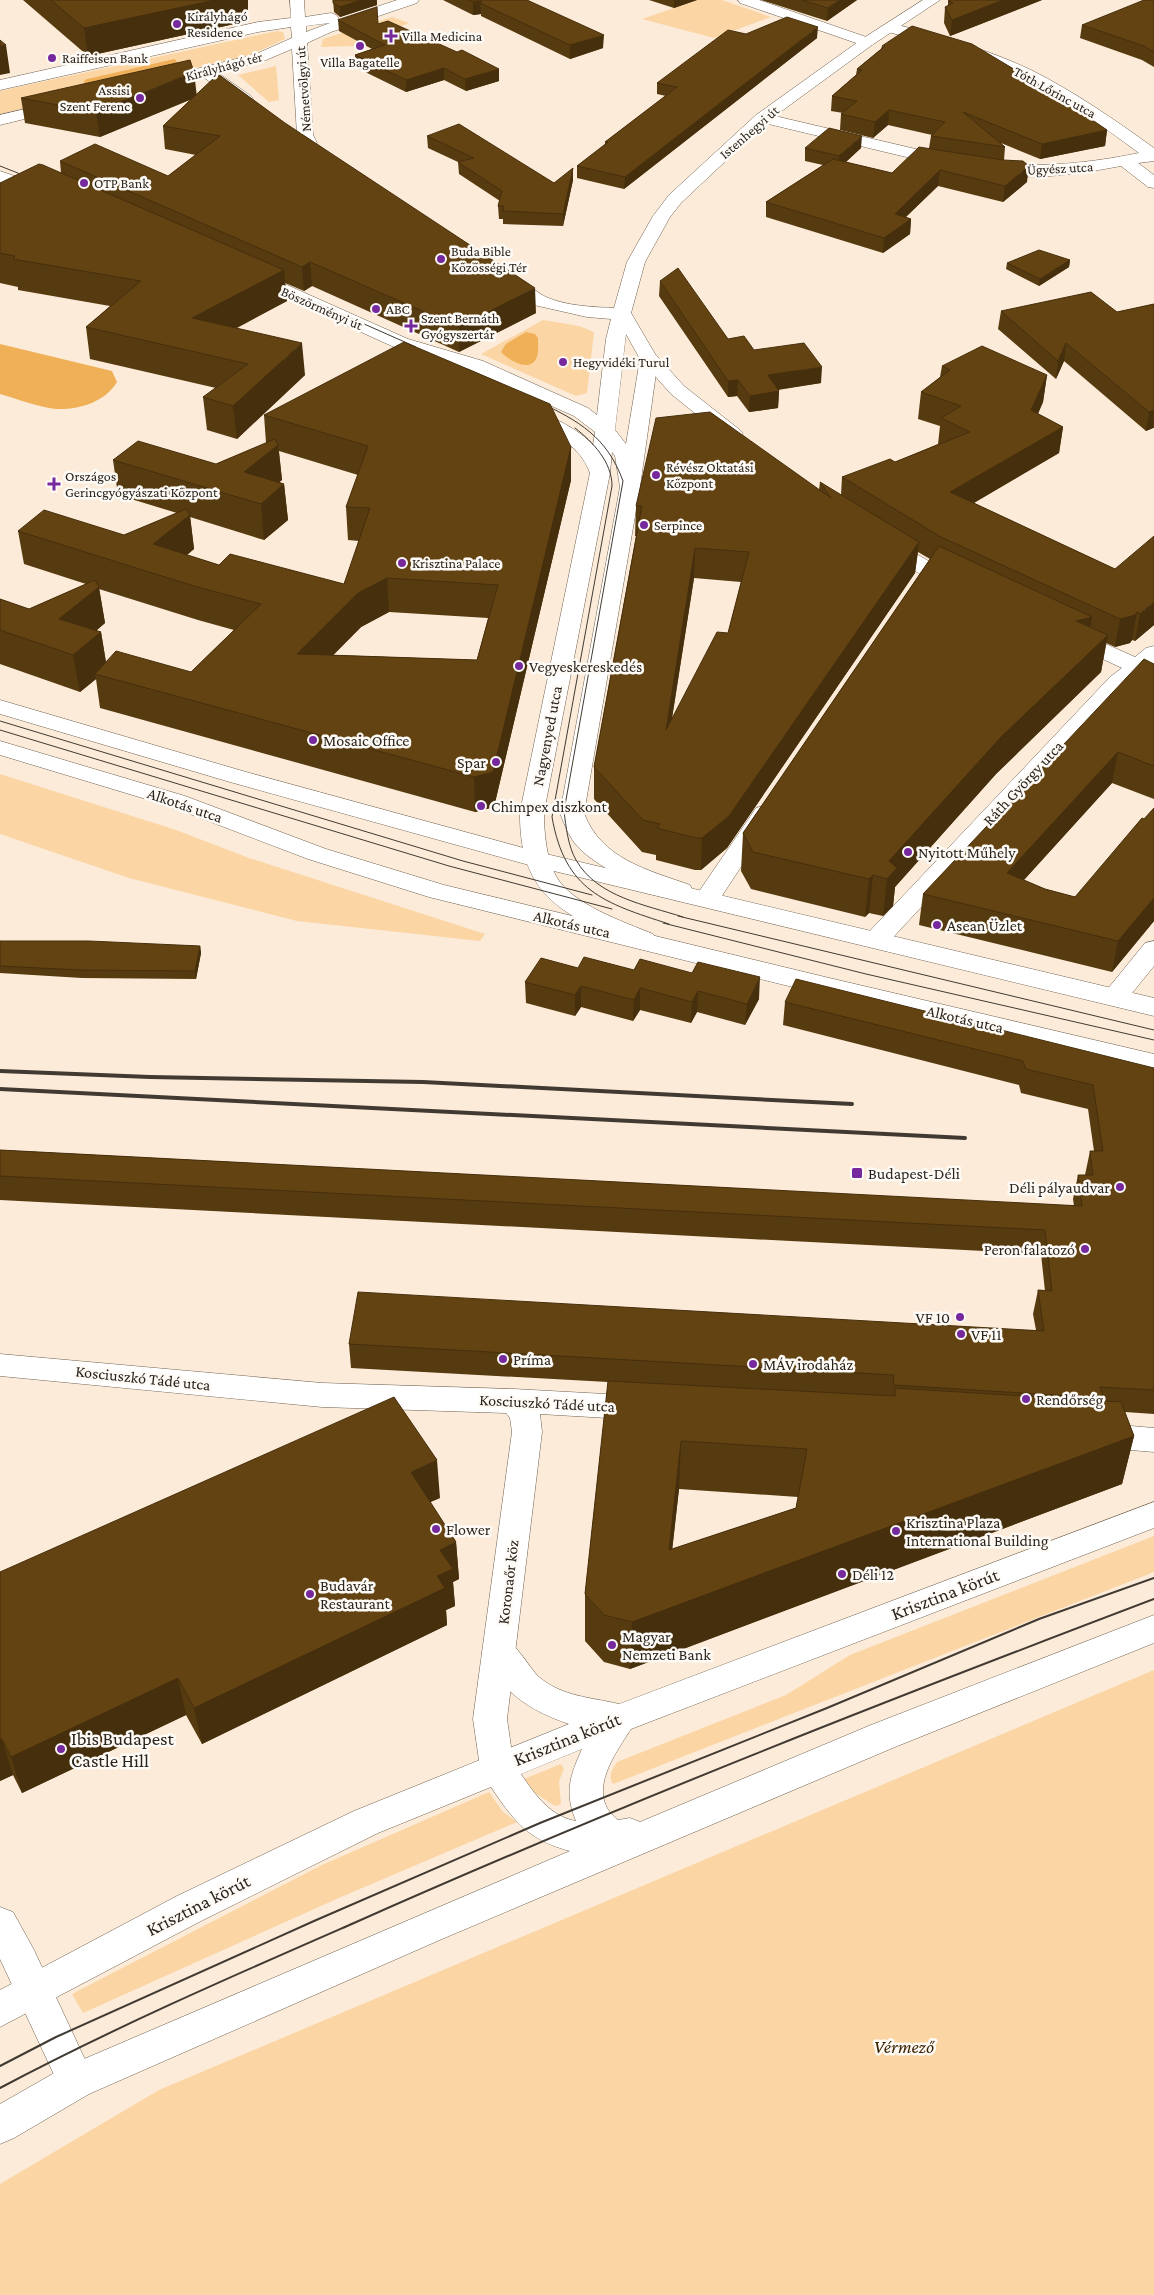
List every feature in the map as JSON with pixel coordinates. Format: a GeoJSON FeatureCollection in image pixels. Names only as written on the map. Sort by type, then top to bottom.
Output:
{"type":"FeatureCollection","features":[{"type":"Feature","properties":{"kind":"street","name":"Németvölgyi út"},"geometry":{"type":"LineString","coordinates":[[297,0],[305,135],[309,143],[325,154]]}},
{"type":"Feature","properties":{"kind":"street"},"geometry":{"type":"LineString","coordinates":[[367,14],[412,0]]}},
{"type":"Feature","properties":{"kind":"street"},"geometry":{"type":"LineString","coordinates":[[745,0],[867,42]]}},
{"type":"Feature","properties":{"kind":"street","name":"Istenhegyi út"},"geometry":{"type":"LineString","coordinates":[[600,473],[615,338],[636,262],[662,216],[693,181],[762,118],[867,42],[933,0]]}},
{"type":"Feature","properties":{"kind":"street","name":"Királyhágó tér"},"geometry":{"type":"LineString","coordinates":[[0,85],[258,27],[367,14]]}},
{"type":"Feature","properties":{"kind":"street","name":"Királyhágó tér"},"geometry":{"type":"LineString","coordinates":[[179,78],[261,57],[367,14]]}},
{"type":"Feature","properties":{"kind":"street","name":"Tóth Lőrinc utca"},"geometry":{"type":"LineString","coordinates":[[890,28],[985,57],[1041,81],[1098,116],[1153,156]]}},
{"type":"Feature","properties":{"kind":"street"},"geometry":{"type":"LineString","coordinates":[[205,71],[261,110]]}},
{"type":"Feature","properties":{"kind":"street"},"geometry":{"type":"LineString","coordinates":[[0,120],[71,103]]}},
{"type":"Feature","properties":{"kind":"street","name":"Ügyész utca"},"geometry":{"type":"LineString","coordinates":[[762,118],[930,158],[970,165],[1027,171],[1059,171],[1153,156]]}},
{"type":"Feature","properties":{"kind":"street"},"geometry":{"type":"LineString","coordinates":[[285,127],[309,143]]}},
{"type":"Feature","properties":{"kind":"street"},"geometry":{"type":"LineString","coordinates":[[1124,161],[1154,183]]}},
{"type":"Feature","properties":{"kind":"street"},"geometry":{"type":"LineString","coordinates":[[0,176],[23,185],[55,190],[44,176],[18,166]]}},
{"type":"Feature","properties":{"kind":"street","name":"Böszörményi út"},"geometry":{"type":"LineString","coordinates":[[239,270],[401,343],[476,365],[569,406],[590,418],[604,430],[625,455],[630,487]]}},
{"type":"Feature","properties":{"kind":"street"},"geometry":{"type":"LineString","coordinates":[[493,270],[540,301],[587,312],[623,314],[649,359],[663,378],[688,400],[750,447]]}},
{"type":"Feature","properties":{"kind":"street","name":"Böszörményi út"},"geometry":{"type":"LineString","coordinates":[[401,343],[427,369]]}},
{"type":"Feature","properties":{"kind":"street"},"geometry":{"type":"LineString","coordinates":[[649,359],[630,487],[572,812],[575,826],[589,846],[605,858],[624,869],[701,898]]}},
{"type":"Feature","properties":{"kind":"street"},"geometry":{"type":"LineString","coordinates":[[569,406],[587,409],[598,406],[608,399]]}},
{"type":"Feature","properties":{"kind":"street"},"geometry":{"type":"LineString","coordinates":[[516,410],[582,442],[593,454],[600,473]]}},
{"type":"Feature","properties":{"kind":"street","name":"Nagyenyed utca"},"geometry":{"type":"LineString","coordinates":[[600,473],[532,812],[531,827],[538,860],[547,882],[590,916],[649,942]]}},
{"type":"Feature","properties":{"kind":"street"},"geometry":{"type":"LineString","coordinates":[[866,531],[923,578],[975,591]]}},
{"type":"Feature","properties":{"kind":"street"},"geometry":{"type":"LineString","coordinates":[[1055,628],[1148,665]]}},
{"type":"Feature","properties":{"kind":"street","name":"Ráth György utca"},"geometry":{"type":"LineString","coordinates":[[876,940],[1118,682],[1148,665]]}},
{"type":"Feature","properties":{"kind":"street"},"geometry":{"type":"LineString","coordinates":[[0,707],[238,777],[538,860],[1154,1007]]}},
{"type":"Feature","properties":{"kind":"street","name":"Alkotás utca"},"geometry":{"type":"LineString","coordinates":[[0,748],[177,802],[317,854],[485,904],[1154,1063]]}},
{"type":"Feature","properties":{"kind":"street"},"geometry":{"type":"LineString","coordinates":[[701,898],[777,793]]}},
{"type":"Feature","properties":{"kind":"street"},"geometry":{"type":"LineString","coordinates":[[1115,997],[1154,949]]}},
{"type":"Feature","properties":{"kind":"street","name":"Kosciuszkó Tádé utca"},"geometry":{"type":"LineString","coordinates":[[0,1365],[253,1390],[514,1401],[669,1410]]}},
{"type":"Feature","properties":{"kind":"street","name":"Koronaőr köz"},"geometry":{"type":"LineString","coordinates":[[497,1767],[490,1719],[527,1432],[525,1415],[514,1401]]}},
{"type":"Feature","properties":{"kind":"street"},"geometry":{"type":"LineString","coordinates":[[1071,1433],[1154,1440]]}},
{"type":"Feature","properties":{"kind":"street","name":"Krisztina körút"},"geometry":{"type":"LineString","coordinates":[[0,2009],[190,1908],[366,1822],[497,1767],[619,1719],[1154,1515]]}},
{"type":"Feature","properties":{"kind":"street"},"geometry":{"type":"LineString","coordinates":[[0,2125],[76,2080],[883,1736],[1154,1629]]}},
{"type":"Feature","properties":{"kind":"street"},"geometry":{"type":"LineString","coordinates":[[499,1652],[527,1686],[557,1706],[584,1714],[619,1719],[594,1757],[587,1782],[586,1804],[594,1820],[613,1837]]}},
{"type":"Feature","properties":{"kind":"street"},"geometry":{"type":"LineString","coordinates":[[497,1767],[526,1809],[540,1823],[562,1833],[584,1838],[613,1837],[670,1826]]}},
{"type":"Feature","properties":{"kind":"street"},"geometry":{"type":"LineString","coordinates":[[0,1924],[34,1990],[76,2080]]}},
{"type":"Feature","properties":{"kind":"green space"},"geometry":{"type":"Polygon","coordinates":[[[698,0],[722,0],[771,17],[714,38],[642,19],[698,0]]]}},
{"type":"Feature","properties":{"kind":"green space"},"geometry":{"type":"Polygon","coordinates":[[[392,17],[409,23],[354,46],[321,47],[323,39],[392,17]]]}},
{"type":"Feature","properties":{"kind":"green space"},"geometry":{"type":"Polygon","coordinates":[[[277,31],[283,32],[285,39],[250,55],[0,114],[0,91],[277,31]]]}},
{"type":"Feature","properties":{"kind":"green space"},"geometry":{"type":"Polygon","coordinates":[[[276,66],[279,100],[269,102],[238,75],[276,66]]]}},
{"type":"Feature","properties":{"kind":"green space"},"geometry":{"type":"Polygon","coordinates":[[[543,320],[579,326],[594,332],[587,393],[576,396],[481,354],[543,320]]]}},
{"type":"Feature","properties":{"kind":"green space"},"geometry":{"type":"Polygon","coordinates":[[[0,774],[176,830],[249,858],[485,934],[480,941],[297,921],[129,878],[0,834],[0,774]]]}},
{"type":"Feature","properties":{"kind":"green space"},"geometry":{"type":"Polygon","coordinates":[[[1154,1536],[1154,1572],[613,1784],[611,1773],[617,1762],[786,1695],[850,1655],[1154,1536]]]}},
{"type":"Feature","properties":{"kind":"green space","name":"Vérmező"},"geometry":{"type":"Polygon","coordinates":[[[1154,1670],[1154,2295],[0,2295],[0,2184],[159,2090],[1154,1670]]]}},
{"type":"Feature","properties":{"kind":"green space"},"geometry":{"type":"Polygon","coordinates":[[[561,1764],[564,1769],[559,1781],[561,1804],[555,1806],[535,1793],[524,1779],[561,1764]]]}},
{"type":"Feature","properties":{"kind":"green space"},"geometry":{"type":"Polygon","coordinates":[[[489,1792],[503,1812],[517,1822],[341,1897],[83,2013],[72,1994],[322,1865],[489,1792]]]}},
{"type":"Feature","properties":{"kind":"shaded area"},"geometry":{"type":"Polygon","coordinates":[[[526,332],[535,334],[538,338],[538,349],[537,357],[533,363],[523,365],[513,361],[501,352],[506,344],[526,332]]]}},
{"type":"Feature","properties":{"kind":"shaded area"},"geometry":{"type":"Polygon","coordinates":[[[0,344],[112,371],[117,382],[106,395],[98,400],[82,406],[65,409],[42,407],[0,394],[0,344]]]}},
{"type":"Feature","properties":{"kind":"building"},"geometry":{"type":"Polygon","coordinates":[[[51,0],[215,0],[84,28],[51,0]]]}},
{"type":"Feature","properties":{"kind":"building"},"geometry":{"type":"Polygon","coordinates":[[[333,0],[361,0],[340,7],[333,3],[333,0]]]}},
{"type":"Feature","properties":{"kind":"building"},"geometry":{"type":"Polygon","coordinates":[[[468,0],[527,0],[604,35],[570,45],[480,3],[482,1],[473,2],[468,0]]]}},
{"type":"Feature","properties":{"kind":"building"},"geometry":{"type":"Polygon","coordinates":[[[802,0],[840,0],[828,8],[802,0]]]}},
{"type":"Feature","properties":{"kind":"building"},"geometry":{"type":"Polygon","coordinates":[[[1003,0],[952,20],[945,7],[953,3],[948,1],[1003,0]]]}},
{"type":"Feature","properties":{"kind":"building"},"geometry":{"type":"Polygon","coordinates":[[[1144,0],[1154,0],[1154,52],[1144,46],[1082,25],[1144,0]]]}},
{"type":"Feature","properties":{"kind":"building"},"geometry":{"type":"Polygon","coordinates":[[[377,7],[378,24],[388,21],[457,52],[462,50],[499,69],[465,79],[444,68],[406,80],[355,55],[385,45],[338,20],[377,7]]]}},
{"type":"Feature","properties":{"kind":"building"},"geometry":{"type":"Polygon","coordinates":[[[787,17],[818,27],[625,177],[577,166],[677,87],[657,83],[728,30],[746,34],[787,17]]]}},
{"type":"Feature","properties":{"kind":"building"},"geometry":{"type":"Polygon","coordinates":[[[912,26],[972,44],[1042,86],[1107,130],[1042,144],[963,112],[1005,147],[931,136],[945,122],[889,110],[875,122],[841,114],[857,101],[832,96],[862,70],[857,69],[885,46],[882,46],[912,26]]]}},
{"type":"Feature","properties":{"kind":"building"},"geometry":{"type":"Polygon","coordinates":[[[0,40],[6,45],[0,46],[0,40]]]}},
{"type":"Feature","properties":{"kind":"building"},"geometry":{"type":"Polygon","coordinates":[[[190,60],[194,72],[96,112],[21,98],[190,60]]]}},
{"type":"Feature","properties":{"kind":"building"},"geometry":{"type":"Polygon","coordinates":[[[218,74],[285,123],[535,288],[459,327],[310,262],[302,267],[60,161],[95,144],[168,176],[220,136],[163,126],[218,74]]]}},
{"type":"Feature","properties":{"kind":"building"},"geometry":{"type":"Polygon","coordinates":[[[459,124],[554,183],[573,168],[563,214],[503,211],[504,206],[498,206],[502,191],[458,162],[474,158],[427,136],[459,124]]]}},
{"type":"Feature","properties":{"kind":"building"},"geometry":{"type":"Polygon","coordinates":[[[829,128],[862,136],[839,156],[805,148],[829,128]]]}},
{"type":"Feature","properties":{"kind":"building"},"geometry":{"type":"Polygon","coordinates":[[[919,147],[1003,160],[1023,161],[1029,166],[1005,186],[940,170],[895,214],[911,219],[884,238],[766,202],[833,159],[892,173],[919,147]]]}},
{"type":"Feature","properties":{"kind":"building"},"geometry":{"type":"Polygon","coordinates":[[[39,164],[284,270],[192,318],[302,343],[233,406],[203,397],[248,364],[86,327],[141,281],[13,259],[15,256],[0,253],[0,183],[39,164]]]}},
{"type":"Feature","properties":{"kind":"building"},"geometry":{"type":"Polygon","coordinates":[[[1039,250],[1070,260],[1040,279],[1007,263],[1039,250]]]}},
{"type":"Feature","properties":{"kind":"building"},"geometry":{"type":"Polygon","coordinates":[[[678,268],[728,339],[744,336],[754,350],[804,343],[822,367],[768,375],[779,391],[750,396],[738,380],[728,381],[660,281],[678,268]]]}},
{"type":"Feature","properties":{"kind":"building"},"geometry":{"type":"Polygon","coordinates":[[[1091,292],[1117,312],[1154,304],[1154,410],[1149,412],[1066,343],[1058,361],[1001,311],[1091,292]]]}},
{"type":"Feature","properties":{"kind":"building"},"geometry":{"type":"Polygon","coordinates":[[[404,342],[550,404],[571,447],[493,772],[474,777],[95,674],[116,651],[191,672],[261,604],[194,586],[18,531],[44,510],[124,535],[186,509],[190,515],[153,544],[219,565],[230,554],[344,584],[370,508],[346,507],[368,446],[264,415],[404,342]],[[387,578],[358,593],[297,654],[477,660],[498,585],[387,578]]]}},
{"type":"Feature","properties":{"kind":"building"},"geometry":{"type":"Polygon","coordinates":[[[982,346],[1047,375],[1031,410],[1063,427],[950,492],[1115,569],[1154,536],[1154,602],[1140,614],[1137,612],[1135,615],[1120,619],[941,537],[842,477],[890,459],[895,462],[970,432],[941,418],[961,406],[921,392],[950,370],[942,366],[982,346]]]}},
{"type":"Feature","properties":{"kind":"building"},"geometry":{"type":"Polygon","coordinates":[[[710,412],[831,498],[820,482],[919,542],[729,816],[702,838],[657,828],[660,824],[643,820],[594,767],[642,506],[636,506],[656,418],[710,412]],[[695,548],[666,730],[717,632],[728,633],[749,552],[695,548]]]}},
{"type":"Feature","properties":{"kind":"building"},"geometry":{"type":"Polygon","coordinates":[[[275,439],[278,445],[244,472],[284,484],[261,504],[113,460],[138,441],[216,464],[275,439]]]}},
{"type":"Feature","properties":{"kind":"building"},"geometry":{"type":"Polygon","coordinates":[[[939,546],[1092,617],[1076,621],[1108,635],[1001,737],[889,861],[897,868],[887,879],[873,875],[869,879],[753,852],[743,833],[939,546]]]}},
{"type":"Feature","properties":{"kind":"building"},"geometry":{"type":"Polygon","coordinates":[[[95,580],[99,587],[59,619],[101,632],[73,655],[0,630],[0,599],[29,609],[95,580]]]}},
{"type":"Feature","properties":{"kind":"building"},"geometry":{"type":"Polygon","coordinates":[[[1144,659],[1154,664],[1154,766],[1118,752],[1007,873],[1045,889],[1075,897],[1142,818],[1144,819],[1154,808],[1154,898],[1118,941],[923,894],[1144,659]]]}},
{"type":"Feature","properties":{"kind":"building"},"geometry":{"type":"Polygon","coordinates":[[[0,941],[89,941],[200,946],[195,971],[81,970],[0,966],[0,941]]]}},
{"type":"Feature","properties":{"kind":"building"},"geometry":{"type":"Polygon","coordinates":[[[584,957],[634,970],[640,959],[692,973],[698,962],[760,977],[747,1004],[698,991],[692,1002],[640,988],[634,1000],[581,986],[575,995],[525,982],[541,958],[578,968],[584,957]]]}},
{"type":"Feature","properties":{"kind":"building"},"geometry":{"type":"Polygon","coordinates":[[[796,979],[1154,1068],[1154,1390],[1100,1387],[1104,1398],[893,1385],[894,1375],[349,1344],[358,1292],[1044,1331],[1038,1290],[1052,1291],[1045,1230],[0,1176],[0,1150],[1082,1206],[1078,1175],[1093,1175],[1090,1151],[1103,1151],[1093,1085],[1026,1069],[1023,1061],[785,1002],[796,979]]]}},
{"type":"Feature","properties":{"kind":"building"},"geometry":{"type":"Polygon","coordinates":[[[608,1381],[895,1396],[895,1388],[1121,1402],[1134,1436],[632,1622],[604,1615],[585,1594],[608,1381]],[[681,1441],[669,1550],[796,1508],[807,1449],[681,1441]]]}},
{"type":"Feature","properties":{"kind":"building"},"geometry":{"type":"Polygon","coordinates":[[[394,1397],[437,1460],[411,1472],[456,1542],[440,1550],[453,1569],[437,1576],[445,1588],[194,1708],[178,1678],[11,1757],[2,1739],[0,1740],[0,1572],[394,1397]]]}},
{"type":"Feature","properties":{"kind":"waterway"},"geometry":{"type":"LineString","coordinates":[[87,82],[174,62]]}},
{"type":"Feature","properties":{"kind":"tram line"},"geometry":{"type":"LineString","coordinates":[[0,166],[33,179]]}},
{"type":"Feature","properties":{"kind":"tram line"},"geometry":{"type":"LineString","coordinates":[[274,284],[416,347]]}},
{"type":"Feature","properties":{"kind":"tram line"},"geometry":{"type":"LineString","coordinates":[[539,402],[567,416],[590,432],[609,453],[623,481],[564,811],[569,843],[576,860],[585,873],[596,883],[624,898],[683,917]]}},
{"type":"Feature","properties":{"kind":"tram line"},"geometry":{"type":"LineString","coordinates":[[575,428],[600,453],[609,469],[612,486],[552,817],[558,842],[567,862],[578,878],[591,890],[625,909],[669,924]]}},
{"type":"Feature","properties":{"kind":"tram line"},"geometry":{"type":"LineString","coordinates":[[0,721],[463,861],[592,895]]}},
{"type":"Feature","properties":{"kind":"tram line"},"geometry":{"type":"LineString","coordinates":[[0,730],[449,866],[612,909]]}},
{"type":"Feature","properties":{"kind":"tram line"},"geometry":{"type":"LineString","coordinates":[[678,916],[1154,1030]]}},
{"type":"Feature","properties":{"kind":"tram line"},"geometry":{"type":"LineString","coordinates":[[663,923],[866,974],[1154,1040]]}},
{"type":"Feature","properties":{"kind":"tram line"},"geometry":{"type":"LineString","coordinates":[[0,2066],[56,2037],[314,1921],[540,1823],[827,1708],[1039,1619],[1154,1578]]}},
{"type":"Feature","properties":{"kind":"tram line"},"geometry":{"type":"LineString","coordinates":[[0,2088],[176,2002],[552,1837],[852,1715],[1154,1599]]}},
{"type":"Feature","properties":{"kind":"railway"},"geometry":{"type":"LineString","coordinates":[[0,1071],[150,1077],[423,1082],[852,1104]]}},
{"type":"Feature","properties":{"kind":"railway"},"geometry":{"type":"LineString","coordinates":[[0,1089],[965,1138]]}},
{"type":"Feature","properties":{"kind":"place","name":"Királyhágó Residence"},"geometry":{"type":"Point","coordinates":[177,24]}},
{"type":"Feature","properties":{"kind":"place","name":"Villa Medicina"},"geometry":{"type":"Point","coordinates":[391,36]}},
{"type":"Feature","properties":{"kind":"place","name":"Villa Bagatelle"},"geometry":{"type":"Point","coordinates":[360,46]}},
{"type":"Feature","properties":{"kind":"place","name":"Raiffeisen Bank"},"geometry":{"type":"Point","coordinates":[52,58]}},
{"type":"Feature","properties":{"kind":"place","name":"Assisi Szent Ferenc"},"geometry":{"type":"Point","coordinates":[140,98]}},
{"type":"Feature","properties":{"kind":"place","name":"OTP Bank"},"geometry":{"type":"Point","coordinates":[84,183]}},
{"type":"Feature","properties":{"kind":"place","name":"Buda Bible Közösségi Tér"},"geometry":{"type":"Point","coordinates":[441,259]}},
{"type":"Feature","properties":{"kind":"place","name":"ABC"},"geometry":{"type":"Point","coordinates":[376,309]}},
{"type":"Feature","properties":{"kind":"place","name":"Szent Bernáth Gyógyszertár"},"geometry":{"type":"Point","coordinates":[411,326]}},
{"type":"Feature","properties":{"kind":"place","name":"Hegyvidéki Turul"},"geometry":{"type":"Point","coordinates":[563,362]}},
{"type":"Feature","properties":{"kind":"place","name":"Révész Oktatási Központ"},"geometry":{"type":"Point","coordinates":[656,475]}},
{"type":"Feature","properties":{"kind":"place","name":"Országos Gerincgyógyászati Központ"},"geometry":{"type":"Point","coordinates":[54,484]}},
{"type":"Feature","properties":{"kind":"place","name":"Serpince"},"geometry":{"type":"Point","coordinates":[644,525]}},
{"type":"Feature","properties":{"kind":"place","name":"Krisztina Palace"},"geometry":{"type":"Point","coordinates":[402,563]}},
{"type":"Feature","properties":{"kind":"place","name":"Vegyeskereskedés"},"geometry":{"type":"Point","coordinates":[519,666]}},
{"type":"Feature","properties":{"kind":"place","name":"Mosaic Office"},"geometry":{"type":"Point","coordinates":[313,740]}},
{"type":"Feature","properties":{"kind":"place","name":"Spar"},"geometry":{"type":"Point","coordinates":[496,762]}},
{"type":"Feature","properties":{"kind":"place","name":"Chimpex diszkont"},"geometry":{"type":"Point","coordinates":[481,806]}},
{"type":"Feature","properties":{"kind":"place","name":"Nyitott Műhely"},"geometry":{"type":"Point","coordinates":[908,852]}},
{"type":"Feature","properties":{"kind":"place","name":"Asean Üzlet"},"geometry":{"type":"Point","coordinates":[937,925]}},
{"type":"Feature","properties":{"kind":"place","name":"Budapest-Déli"},"geometry":{"type":"Point","coordinates":[857,1173]}},
{"type":"Feature","properties":{"kind":"place","name":"Déli pályaudvar"},"geometry":{"type":"Point","coordinates":[1120,1187]}},
{"type":"Feature","properties":{"kind":"place","name":"Peron falatozó"},"geometry":{"type":"Point","coordinates":[1085,1249]}},
{"type":"Feature","properties":{"kind":"place","name":"VF 10"},"geometry":{"type":"Point","coordinates":[960,1317]}},
{"type":"Feature","properties":{"kind":"place","name":"VF 11"},"geometry":{"type":"Point","coordinates":[961,1334]}},
{"type":"Feature","properties":{"kind":"place","name":"Príma"},"geometry":{"type":"Point","coordinates":[503,1359]}},
{"type":"Feature","properties":{"kind":"place","name":"MÁV irodaház"},"geometry":{"type":"Point","coordinates":[753,1364]}},
{"type":"Feature","properties":{"kind":"place","name":"Rendőrség"},"geometry":{"type":"Point","coordinates":[1026,1399]}},
{"type":"Feature","properties":{"kind":"place","name":"Flower"},"geometry":{"type":"Point","coordinates":[436,1529]}},
{"type":"Feature","properties":{"kind":"place","name":"Krisztina Plaza International Building"},"geometry":{"type":"Point","coordinates":[896,1531]}},
{"type":"Feature","properties":{"kind":"place","name":"Déli 12"},"geometry":{"type":"Point","coordinates":[842,1574]}},
{"type":"Feature","properties":{"kind":"place","name":"Budavár Restaurant"},"geometry":{"type":"Point","coordinates":[310,1594]}},
{"type":"Feature","properties":{"kind":"place","name":"Magyar Nemzeti Bank"},"geometry":{"type":"Point","coordinates":[612,1645]}},
{"type":"Feature","properties":{"kind":"place","name":"Ibis Budapest Castle Hill"},"geometry":{"type":"Point","coordinates":[61,1749]}}]}
